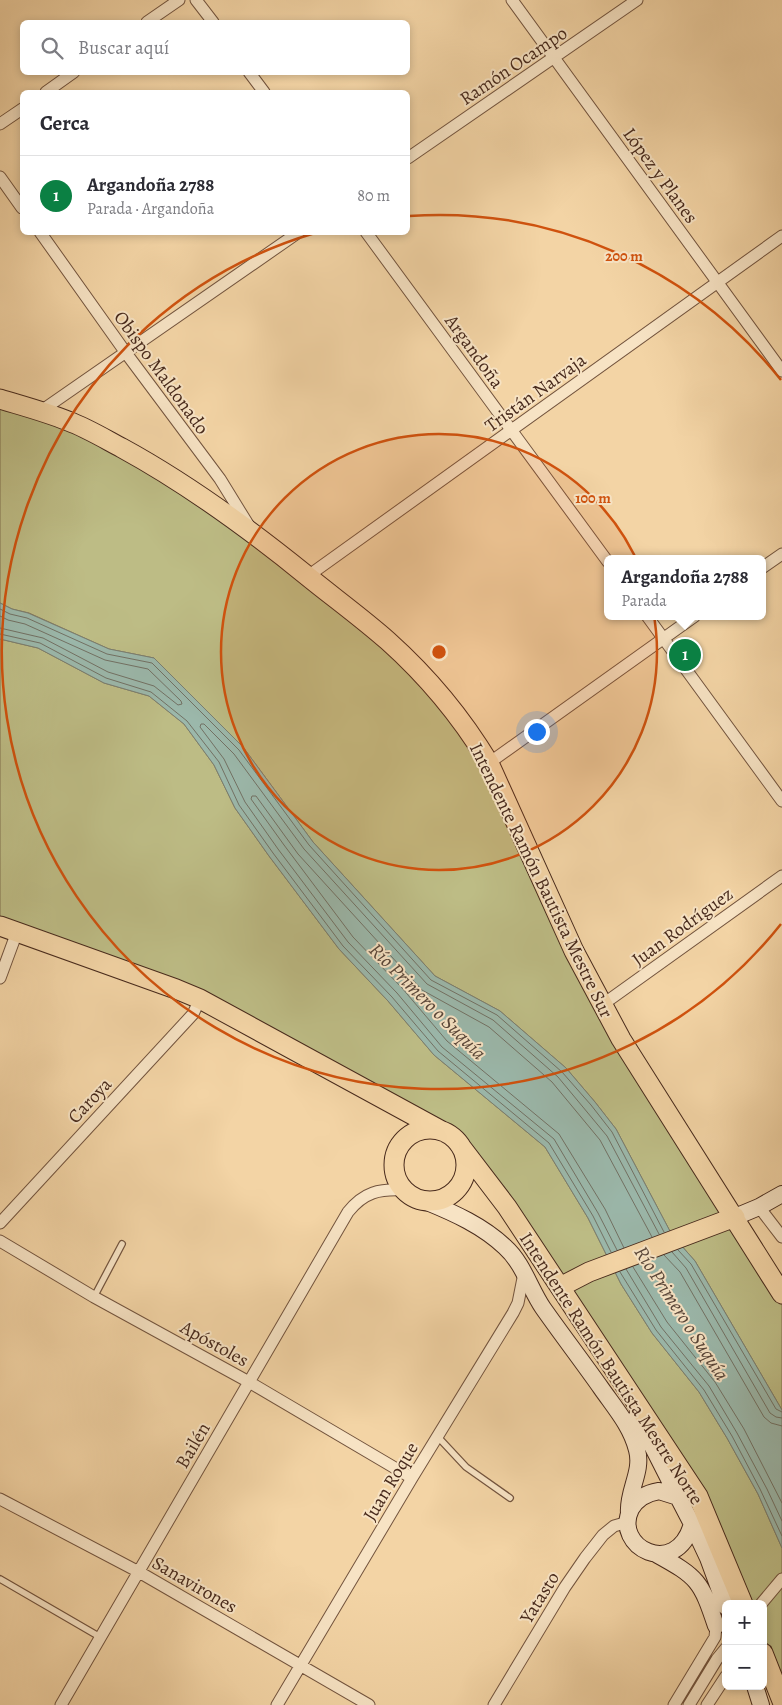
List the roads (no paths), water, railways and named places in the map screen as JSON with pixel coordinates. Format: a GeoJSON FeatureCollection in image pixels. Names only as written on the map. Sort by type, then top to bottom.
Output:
{"type":"FeatureCollection","features":[{"type":"Feature","properties":{"kind":"main road","name":"Intendente Ramón Bautista Mestre Sur"},"geometry":{"type":"LineString","coordinates":[[0,399],[70,422],[142,459],[172,477],[254,534],[308,576],[389,642],[420,674],[459,720],[489,763],[574,951],[602,1005],[621,1039],[779,1288]]}},
{"type":"Feature","properties":{"kind":"main road"},"geometry":{"type":"LineString","coordinates":[[9,929],[200,999],[452,1136],[464,1153],[467,1165],[465,1177],[459,1188],[450,1196],[439,1201],[426,1202],[418,1200],[403,1190],[397,1180],[394,1168],[395,1156],[400,1145],[408,1136],[430,1129],[442,1131]]}},
{"type":"Feature","properties":{"kind":"main road","name":"Intendente Ramón Bautista Mestre Norte"},"geometry":{"type":"LineString","coordinates":[[459,1144],[507,1207],[698,1496],[741,1600]]}},
{"type":"Feature","properties":{"kind":"main road"},"geometry":{"type":"LineString","coordinates":[[560,1287],[589,1272],[735,1217]]}},
{"type":"Feature","properties":{"kind":"main road"},"geometry":{"type":"LineString","coordinates":[[767,1664],[782,1701]]}},
{"type":"Feature","properties":{"kind":"street"},"geometry":{"type":"LineString","coordinates":[[150,20],[179,0]]}},
{"type":"Feature","properties":{"kind":"street"},"geometry":{"type":"LineString","coordinates":[[196,0],[211,20]]}},
{"type":"Feature","properties":{"kind":"street","name":"López y Planes"},"geometry":{"type":"LineString","coordinates":[[512,0],[782,371]]}},
{"type":"Feature","properties":{"kind":"street","name":"Ramón Ocampo"},"geometry":{"type":"LineString","coordinates":[[410,157],[637,0]]}},
{"type":"Feature","properties":{"kind":"street"},"geometry":{"type":"LineString","coordinates":[[49,90],[70,75]]}},
{"type":"Feature","properties":{"kind":"street"},"geometry":{"type":"LineString","coordinates":[[252,75],[263,90]]}},
{"type":"Feature","properties":{"kind":"street"},"geometry":{"type":"LineString","coordinates":[[0,124],[20,109]]}},
{"type":"Feature","properties":{"kind":"street"},"geometry":{"type":"LineString","coordinates":[[0,177],[20,205]]}},
{"type":"Feature","properties":{"kind":"street","name":"Obispo Maldonado"},"geometry":{"type":"LineString","coordinates":[[42,235],[126,353],[220,479],[254,534]]}},
{"type":"Feature","properties":{"kind":"street"},"geometry":{"type":"LineString","coordinates":[[41,411],[295,235]]}},
{"type":"Feature","properties":{"kind":"street","name":"Argandoña"},"geometry":{"type":"LineString","coordinates":[[368,235],[604,557]]}},
{"type":"Feature","properties":{"kind":"street","name":"Tristán Narvaja"},"geometry":{"type":"LineString","coordinates":[[308,576],[782,236]]}},
{"type":"Feature","properties":{"kind":"street"},"geometry":{"type":"LineString","coordinates":[[766,565],[782,554]]}},
{"type":"Feature","properties":{"kind":"street"},"geometry":{"type":"LineString","coordinates":[[650,620],[782,801]]}},
{"type":"Feature","properties":{"kind":"street"},"geometry":{"type":"LineString","coordinates":[[489,763],[690,620]]}},
{"type":"Feature","properties":{"kind":"street","name":"Juan Rodríguez"},"geometry":{"type":"LineString","coordinates":[[602,1005],[782,876]]}},
{"type":"Feature","properties":{"kind":"street"},"geometry":{"type":"LineString","coordinates":[[0,978],[9,929]]}},
{"type":"Feature","properties":{"kind":"street","name":"Caroya"},"geometry":{"type":"LineString","coordinates":[[0,1222],[193,1014],[200,999]]}},
{"type":"Feature","properties":{"kind":"street","name":"Bailén"},"geometry":{"type":"LineString","coordinates":[[60,1705],[348,1212],[362,1197],[380,1190],[403,1190]]}},
{"type":"Feature","properties":{"kind":"street"},"geometry":{"type":"LineString","coordinates":[[735,1217],[782,1194]]}},
{"type":"Feature","properties":{"kind":"street"},"geometry":{"type":"LineString","coordinates":[[426,1202],[459,1216],[498,1240],[507,1248],[524,1273],[543,1308],[631,1432],[639,1461],[629,1500],[629,1518],[633,1540],[647,1552],[666,1554],[676,1550],[684,1543],[692,1524]]}},
{"type":"Feature","properties":{"kind":"street"},"geometry":{"type":"LineString","coordinates":[[759,1206],[782,1238]]}},
{"type":"Feature","properties":{"kind":"street","name":"Apóstoles"},"geometry":{"type":"LineString","coordinates":[[0,1241],[94,1297],[249,1382],[412,1478]]}},
{"type":"Feature","properties":{"kind":"street","name":"Juan Roque"},"geometry":{"type":"LineString","coordinates":[[277,1705],[513,1313],[518,1303],[524,1273]]}},
{"type":"Feature","properties":{"kind":"street"},"geometry":{"type":"LineString","coordinates":[[605,1354],[692,1524],[708,1558],[723,1600]]}},
{"type":"Feature","properties":{"kind":"street"},"geometry":{"type":"LineString","coordinates":[[629,1518],[634,1504],[641,1497],[649,1493],[659,1491],[678,1497]]}},
{"type":"Feature","properties":{"kind":"street","name":"Sanavirones"},"geometry":{"type":"LineString","coordinates":[[0,1498],[139,1572],[369,1705]]}},
{"type":"Feature","properties":{"kind":"street","name":"Yatasto"},"geometry":{"type":"LineString","coordinates":[[494,1705],[565,1587],[585,1558],[603,1535],[614,1526],[629,1518]]}},
{"type":"Feature","properties":{"kind":"street"},"geometry":{"type":"LineString","coordinates":[[656,1554],[681,1568],[697,1581],[704,1590],[716,1626],[714,1637],[674,1705]]}},
{"type":"Feature","properties":{"kind":"street"},"geometry":{"type":"LineString","coordinates":[[764,1600],[782,1578]]}},
{"type":"Feature","properties":{"kind":"street"},"geometry":{"type":"LineString","coordinates":[[689,1705],[722,1654]]}},
{"type":"Feature","properties":{"kind":"street"},"geometry":{"type":"LineString","coordinates":[[707,1705],[722,1682]]}},
{"type":"Feature","properties":{"kind":"street"},"geometry":{"type":"LineString","coordinates":[[756,1690],[761,1705]]}},
{"type":"Feature","properties":{"kind":"lane"},"geometry":{"type":"LineString","coordinates":[[94,1297],[122,1244]]}},
{"type":"Feature","properties":{"kind":"lane"},"geometry":{"type":"LineString","coordinates":[[438,1437],[466,1467],[510,1498]]}},
{"type":"Feature","properties":{"kind":"lane"},"geometry":{"type":"LineString","coordinates":[[0,1579],[100,1637]]}},
{"type":"Feature","properties":{"kind":"water","name":"Río Primero o Suquía"},"geometry":{"type":"Polygon","coordinates":[[[0,603],[12,609],[28,613],[109,649],[154,658],[243,747],[313,842],[435,976],[500,1011],[566,1068],[595,1102],[616,1129],[672,1235],[695,1261],[782,1410],[782,1548],[758,1494],[727,1438],[699,1392],[652,1333],[621,1284],[588,1218],[545,1147],[434,1055],[388,1001],[339,949],[235,808],[214,765],[184,724],[149,696],[104,683],[38,648],[0,639],[0,603]]]}},
{"type":"Feature","properties":{"kind":"place","name":"Argandoña 2788"},"geometry":{"type":"Point","coordinates":[685,655]}}]}
